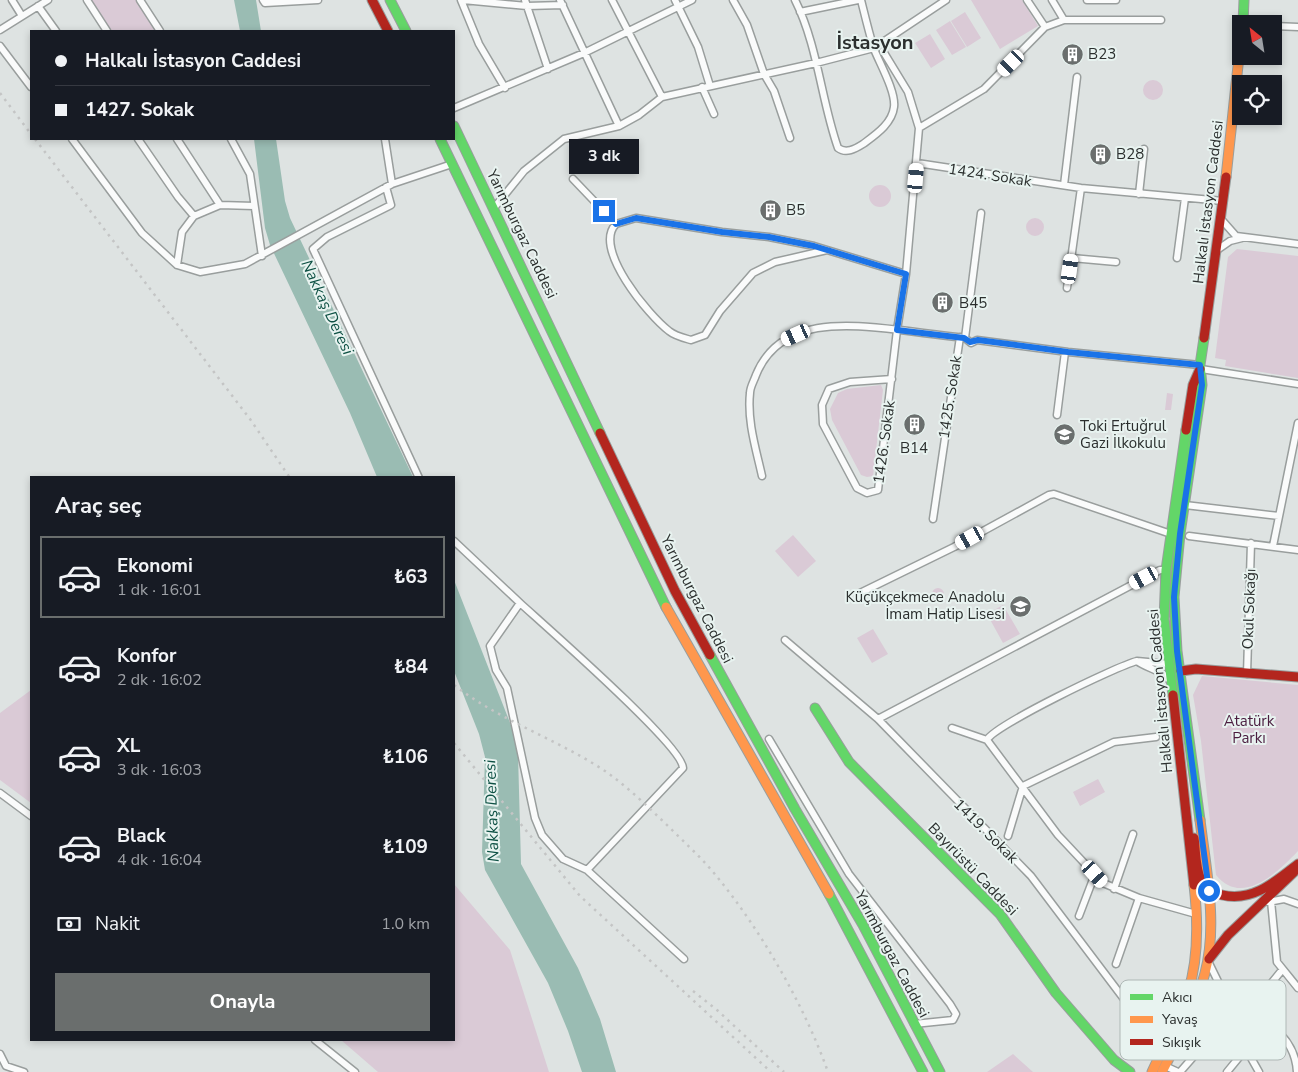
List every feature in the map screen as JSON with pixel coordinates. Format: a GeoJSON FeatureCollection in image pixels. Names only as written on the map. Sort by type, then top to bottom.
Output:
{"type":"FeatureCollection","features":[{"type":"Feature","properties":{"kind":"main road"},"geometry":{"type":"LineString","coordinates":[[372,0],[387,30]]}},
{"type":"Feature","properties":{"kind":"main road"},"geometry":{"type":"LineString","coordinates":[[390,0],[405,30]]}},
{"type":"Feature","properties":{"kind":"main road"},"geometry":{"type":"LineString","coordinates":[[1243,15],[1244,0]]}},
{"type":"Feature","properties":{"kind":"main road","name":"Halkalı İstasyon Caddesi"},"geometry":{"type":"LineString","coordinates":[[1202,980],[1208,961],[1210,932],[1209,891],[1181,671],[1174,597],[1193,386],[1200,367],[1217,250],[1238,65]]}},
{"type":"Feature","properties":{"kind":"main road","name":"Yarımburgaz Caddesi"},"geometry":{"type":"LineString","coordinates":[[455,128],[675,590],[795,809],[863,925],[940,1072]]}},
{"type":"Feature","properties":{"kind":"main road","name":"Yarımburgaz Caddesi"},"geometry":{"type":"LineString","coordinates":[[440,140],[658,594],[851,933],[923,1072]]}},
{"type":"Feature","properties":{"kind":"main road","name":"Halkalı İstasyon Caddesi"},"geometry":{"type":"LineString","coordinates":[[1192,980],[1197,934],[1195,894],[1164,619],[1166,570],[1180,535],[1202,385],[1200,367]]}},
{"type":"Feature","properties":{"kind":"main road"},"geometry":{"type":"LineString","coordinates":[[1172,685],[1181,671],[1196,668],[1298,677]]}},
{"type":"Feature","properties":{"kind":"main road","name":"Bayırüstü Caddesi"},"geometry":{"type":"LineString","coordinates":[[815,708],[849,762],[1000,914],[1056,993],[1114,1060],[1130,1072]]}},
{"type":"Feature","properties":{"kind":"main road"},"geometry":{"type":"LineString","coordinates":[[1182,778],[1188,793],[1199,874],[1209,891],[1232,897],[1253,895],[1298,865]]}},
{"type":"Feature","properties":{"kind":"main road"},"geometry":{"type":"LineString","coordinates":[[1208,961],[1222,940],[1284,885],[1298,865]]}},
{"type":"Feature","properties":{"kind":"main road"},"geometry":{"type":"LineString","coordinates":[[902,1031],[914,1024]]}},
{"type":"Feature","properties":{"kind":"main road","name":"Halkalı İstasyon Caddesi"},"geometry":{"type":"LineString","coordinates":[[1152,1072],[1158,1060]]}},
{"type":"Feature","properties":{"kind":"street"},"geometry":{"type":"LineString","coordinates":[[12,0],[22,16]]}},
{"type":"Feature","properties":{"kind":"street"},"geometry":{"type":"LineString","coordinates":[[0,30],[48,0]]}},
{"type":"Feature","properties":{"kind":"street"},"geometry":{"type":"LineString","coordinates":[[87,0],[106,30]]}},
{"type":"Feature","properties":{"kind":"street"},"geometry":{"type":"LineString","coordinates":[[140,0],[159,30]]}},
{"type":"Feature","properties":{"kind":"street"},"geometry":{"type":"LineString","coordinates":[[263,0],[265,3],[318,0]]}},
{"type":"Feature","properties":{"kind":"street"},"geometry":{"type":"LineString","coordinates":[[505,88],[479,44],[462,0],[562,3],[618,126]]}},
{"type":"Feature","properties":{"kind":"street"},"geometry":{"type":"LineString","coordinates":[[612,0],[662,97]]}},
{"type":"Feature","properties":{"kind":"street"},"geometry":{"type":"LineString","coordinates":[[675,0],[698,47],[710,86]]}},
{"type":"Feature","properties":{"kind":"street"},"geometry":{"type":"LineString","coordinates":[[455,108],[584,53],[692,0]]}},
{"type":"Feature","properties":{"kind":"street"},"geometry":{"type":"LineString","coordinates":[[733,0],[747,25],[764,74],[774,91],[790,138]]}},
{"type":"Feature","properties":{"kind":"street"},"geometry":{"type":"LineString","coordinates":[[794,0],[800,12],[816,63],[830,124],[838,148],[843,151],[856,149],[877,134],[890,121],[894,106],[891,91],[874,48],[860,0],[834,2],[800,12]]}},
{"type":"Feature","properties":{"kind":"street"},"geometry":{"type":"LineString","coordinates":[[1027,0],[1045,27]]}},
{"type":"Feature","properties":{"kind":"street"},"geometry":{"type":"LineString","coordinates":[[1052,0],[1064,20]]}},
{"type":"Feature","properties":{"kind":"street"},"geometry":{"type":"LineString","coordinates":[[1086,0],[1116,0]]}},
{"type":"Feature","properties":{"kind":"street"},"geometry":{"type":"LineString","coordinates":[[494,208],[524,171],[564,139],[618,126],[639,115],[662,97],[816,63],[874,48],[941,1]]}},
{"type":"Feature","properties":{"kind":"street"},"geometry":{"type":"LineString","coordinates":[[526,3],[548,69]]}},
{"type":"Feature","properties":{"kind":"street"},"geometry":{"type":"LineString","coordinates":[[38,6],[55,30]]}},
{"type":"Feature","properties":{"kind":"street"},"geometry":{"type":"LineString","coordinates":[[919,128],[984,89],[1045,27],[1064,20],[1161,20]]}},
{"type":"Feature","properties":{"kind":"street"},"geometry":{"type":"LineString","coordinates":[[1282,26],[1298,27]]}},
{"type":"Feature","properties":{"kind":"street"},"geometry":{"type":"LineString","coordinates":[[0,46],[30,86]]}},
{"type":"Feature","properties":{"kind":"street","name":"1426. Sokak"},"geometry":{"type":"LineString","coordinates":[[883,51],[903,81],[919,128],[906,274],[897,330],[892,379],[878,490],[867,493],[857,488],[824,424],[822,405],[829,389],[838,384],[892,379]]}},
{"type":"Feature","properties":{"kind":"street"},"geometry":{"type":"LineString","coordinates":[[1064,185],[1077,78]]}},
{"type":"Feature","properties":{"kind":"street"},"geometry":{"type":"LineString","coordinates":[[702,87],[714,114]]}},
{"type":"Feature","properties":{"kind":"street"},"geometry":{"type":"LineString","coordinates":[[73,140],[142,233],[178,265],[200,272],[224,270],[245,264],[389,186],[452,164]]}},
{"type":"Feature","properties":{"kind":"street"},"geometry":{"type":"LineString","coordinates":[[139,140],[178,197],[194,216]]}},
{"type":"Feature","properties":{"kind":"street"},"geometry":{"type":"LineString","coordinates":[[178,140],[220,204]]}},
{"type":"Feature","properties":{"kind":"street"},"geometry":{"type":"LineString","coordinates":[[232,140],[250,174],[262,256]]}},
{"type":"Feature","properties":{"kind":"street"},"geometry":{"type":"LineString","coordinates":[[385,140],[391,205],[326,237],[313,249],[418,476]]}},
{"type":"Feature","properties":{"kind":"street"},"geometry":{"type":"LineString","coordinates":[[1139,194],[1144,149]]}},
{"type":"Feature","properties":{"kind":"street","name":"1424. Sokak"},"geometry":{"type":"LineString","coordinates":[[917,163],[1081,188],[1223,201]]}},
{"type":"Feature","properties":{"kind":"street"},"geometry":{"type":"LineString","coordinates":[[573,179],[616,224]]}},
{"type":"Feature","properties":{"kind":"street"},"geometry":{"type":"LineString","coordinates":[[1068,288],[1081,188]]}},
{"type":"Feature","properties":{"kind":"street"},"geometry":{"type":"LineString","coordinates":[[1177,258],[1185,198]]}},
{"type":"Feature","properties":{"kind":"street"},"geometry":{"type":"LineString","coordinates":[[178,265],[182,232],[194,216],[220,204],[254,206]]}},
{"type":"Feature","properties":{"kind":"street","name":"1425. Sokak"},"geometry":{"type":"LineString","coordinates":[[933,519],[981,213]]}},
{"type":"Feature","properties":{"kind":"street"},"geometry":{"type":"LineString","coordinates":[[827,250],[774,262],[753,273],[720,311],[705,335],[691,340],[670,331],[638,298],[610,249],[610,234],[616,224],[636,218],[722,232],[769,237],[827,250],[906,274]]}},
{"type":"Feature","properties":{"kind":"street"},"geometry":{"type":"LineString","coordinates":[[1221,219],[1230,232],[1243,238],[1298,244]]}},
{"type":"Feature","properties":{"kind":"street"},"geometry":{"type":"LineString","coordinates":[[1217,250],[1230,242],[1243,238]]}},
{"type":"Feature","properties":{"kind":"street"},"geometry":{"type":"LineString","coordinates":[[1072,258],[1116,262]]}},
{"type":"Feature","properties":{"kind":"street","name":"1425. Sokak"},"geometry":{"type":"LineString","coordinates":[[762,476],[750,423],[750,391],[762,360],[780,342],[803,332],[828,326],[897,330],[962,338],[972,335],[977,340],[1200,367],[1298,384]]}},
{"type":"Feature","properties":{"kind":"street"},"geometry":{"type":"LineString","coordinates":[[1057,415],[1065,352]]}},
{"type":"Feature","properties":{"kind":"street"},"geometry":{"type":"LineString","coordinates":[[1273,546],[1298,423]]}},
{"type":"Feature","properties":{"kind":"street"},"geometry":{"type":"LineString","coordinates":[[860,594],[954,547],[1049,494],[1180,535],[1298,550]]}},
{"type":"Feature","properties":{"kind":"street"},"geometry":{"type":"LineString","coordinates":[[1185,505],[1279,516]]}},
{"type":"Feature","properties":{"kind":"street"},"geometry":{"type":"LineString","coordinates":[[455,542],[647,720],[677,754],[683,764],[682,768],[587,870]]}},
{"type":"Feature","properties":{"kind":"street","name":"Okul Sokağı"},"geometry":{"type":"LineString","coordinates":[[1247,674],[1251,544]]}},
{"type":"Feature","properties":{"kind":"street"},"geometry":{"type":"LineString","coordinates":[[878,719],[1160,570],[1166,570]]}},
{"type":"Feature","properties":{"kind":"street"},"geometry":{"type":"LineString","coordinates":[[520,603],[490,646],[496,670],[507,688],[538,827],[542,835],[563,859],[587,870],[684,959]]}},
{"type":"Feature","properties":{"kind":"street","name":"1419. Sokak"},"geometry":{"type":"LineString","coordinates":[[785,640],[878,719],[1031,876],[1120,994]]}},
{"type":"Feature","properties":{"kind":"street"},"geometry":{"type":"LineString","coordinates":[[987,740],[994,731],[1112,670],[1137,661],[1169,664]]}},
{"type":"Feature","properties":{"kind":"street"},"geometry":{"type":"LineString","coordinates":[[1137,661],[1146,668],[1166,675],[1172,685]]}},
{"type":"Feature","properties":{"kind":"street"},"geometry":{"type":"LineString","coordinates":[[952,728],[987,740],[1058,835],[1103,883],[1138,898],[1196,914]]}},
{"type":"Feature","properties":{"kind":"street"},"geometry":{"type":"LineString","coordinates":[[1008,836],[1023,786],[1114,742],[1156,737]]}},
{"type":"Feature","properties":{"kind":"street"},"geometry":{"type":"LineString","coordinates":[[769,739],[849,874],[956,1014],[953,1020],[914,1024]]}},
{"type":"Feature","properties":{"kind":"street"},"geometry":{"type":"LineString","coordinates":[[0,793],[30,815]]}},
{"type":"Feature","properties":{"kind":"street"},"geometry":{"type":"LineString","coordinates":[[1114,889],[1133,834]]}},
{"type":"Feature","properties":{"kind":"street"},"geometry":{"type":"LineString","coordinates":[[1079,916],[1095,874]]}},
{"type":"Feature","properties":{"kind":"street"},"geometry":{"type":"LineString","coordinates":[[1116,964],[1138,898]]}},
{"type":"Feature","properties":{"kind":"street"},"geometry":{"type":"LineString","coordinates":[[1298,904],[1284,899],[1266,902],[1277,962],[1298,988]]}},
{"type":"Feature","properties":{"kind":"street"},"geometry":{"type":"LineString","coordinates":[[1208,961],[1217,980]]}},
{"type":"Feature","properties":{"kind":"street"},"geometry":{"type":"LineString","coordinates":[[1274,980],[1282,970]]}},
{"type":"Feature","properties":{"kind":"street"},"geometry":{"type":"LineString","coordinates":[[316,1041],[355,1072]]}},
{"type":"Feature","properties":{"kind":"street"},"geometry":{"type":"LineString","coordinates":[[1286,1042],[1292,1053],[1297,1072]]}},
{"type":"Feature","properties":{"kind":"street"},"geometry":{"type":"LineString","coordinates":[[0,1054],[5,1069],[24,1072]]}},
{"type":"Feature","properties":{"kind":"street"},"geometry":{"type":"LineString","coordinates":[[1163,1069],[1179,1072],[1190,1060]]}},
{"type":"Feature","properties":{"kind":"street"},"geometry":{"type":"LineString","coordinates":[[1226,1072],[1236,1060]]}},
{"type":"Feature","properties":{"kind":"street"},"geometry":{"type":"LineString","coordinates":[[1252,1060],[1259,1072]]}},
{"type":"Feature","properties":{"kind":"green space"},"geometry":{"type":"Polygon","coordinates":[[[87,0],[137,0],[155,30],[106,30],[87,0]]]}},
{"type":"Feature","properties":{"kind":"green space"},"geometry":{"type":"Polygon","coordinates":[[[971,0],[1022,0],[1038,26],[1000,49],[971,0]]]}},
{"type":"Feature","properties":{"kind":"green space"},"geometry":{"type":"Polygon","coordinates":[[[965,12],[981,38],[967,47],[951,21],[965,12]]]}},
{"type":"Feature","properties":{"kind":"green space"},"geometry":{"type":"Polygon","coordinates":[[[950,21],[966,47],[952,55],[936,30],[950,21]]]}},
{"type":"Feature","properties":{"kind":"green space"},"geometry":{"type":"Polygon","coordinates":[[[930,34],[945,59],[931,68],[915,43],[930,34]]]}},
{"type":"Feature","properties":{"kind":"green space"},"geometry":{"type":"Polygon","coordinates":[[[1153,80],[1160,83],[1163,90],[1160,97],[1153,100],[1146,97],[1143,90],[1146,83],[1153,80]]]}},
{"type":"Feature","properties":{"kind":"green space"},"geometry":{"type":"Polygon","coordinates":[[[880,185],[888,188],[891,196],[888,204],[880,207],[872,204],[869,196],[872,188],[880,185]]]}},
{"type":"Feature","properties":{"kind":"green space"},"geometry":{"type":"Polygon","coordinates":[[[1035,218],[1041,221],[1044,227],[1041,233],[1035,236],[1029,233],[1026,227],[1029,221],[1035,218]]]}},
{"type":"Feature","properties":{"kind":"green space"},"geometry":{"type":"Polygon","coordinates":[[[1237,249],[1298,256],[1298,378],[1225,366],[1226,360],[1215,358],[1228,257],[1237,249]]]}},
{"type":"Feature","properties":{"kind":"green space"},"geometry":{"type":"Polygon","coordinates":[[[881,385],[883,390],[873,476],[867,477],[861,475],[832,420],[830,409],[838,393],[847,389],[881,385]]]}},
{"type":"Feature","properties":{"kind":"green space"},"geometry":{"type":"Polygon","coordinates":[[[1167,393],[1173,394],[1171,410],[1165,410],[1167,393]]]}},
{"type":"Feature","properties":{"kind":"green space"},"geometry":{"type":"Polygon","coordinates":[[[793,535],[816,561],[798,577],[775,551],[793,535]]]}},
{"type":"Feature","properties":{"kind":"green space"},"geometry":{"type":"Polygon","coordinates":[[[936,588],[940,588],[944,594],[940,600],[936,600],[932,596],[932,592],[936,588]]]}},
{"type":"Feature","properties":{"kind":"green space"},"geometry":{"type":"Polygon","coordinates":[[[1003,605],[1020,634],[1003,643],[987,614],[1003,605]]]}},
{"type":"Feature","properties":{"kind":"green space"},"geometry":{"type":"Polygon","coordinates":[[[873,629],[888,654],[872,663],[857,638],[873,629]]]}},
{"type":"Feature","properties":{"kind":"green space","name":"Atatürk Parkı"},"geometry":{"type":"Polygon","coordinates":[[[1202,676],[1298,685],[1298,851],[1270,877],[1248,887],[1237,888],[1226,884],[1216,875],[1201,741],[1193,695],[1202,676]]]}},
{"type":"Feature","properties":{"kind":"green space"},"geometry":{"type":"Polygon","coordinates":[[[30,691],[30,802],[0,780],[0,713],[30,691]]]}},
{"type":"Feature","properties":{"kind":"green space"},"geometry":{"type":"Polygon","coordinates":[[[1098,779],[1105,792],[1080,806],[1073,792],[1098,779]]]}},
{"type":"Feature","properties":{"kind":"green space"},"geometry":{"type":"Polygon","coordinates":[[[455,885],[510,950],[549,1072],[378,1072],[342,1041],[455,1041],[455,885]]]}},
{"type":"Feature","properties":{"kind":"green space"},"geometry":{"type":"Polygon","coordinates":[[[1013,1054],[1033,1072],[987,1072],[1013,1054]]]}},
{"type":"Feature","properties":{"kind":"water"},"geometry":{"type":"Polygon","coordinates":[[[234,0],[256,0],[261,30],[240,30],[234,0]]]}},
{"type":"Feature","properties":{"kind":"water","name":"Nakkaş Deresi"},"geometry":{"type":"Polygon","coordinates":[[[254,140],[276,140],[285,201],[290,218],[413,476],[377,476],[350,413],[270,245],[265,228],[254,140]]]}},
{"type":"Feature","properties":{"kind":"water","name":"Nakkaş Deresi"},"geometry":{"type":"Polygon","coordinates":[[[455,583],[514,733],[518,754],[521,864],[578,968],[600,1019],[616,1072],[582,1072],[568,1031],[548,983],[485,870],[482,852],[485,757],[479,734],[455,674],[455,583]]]}},
{"type":"Feature","properties":{"kind":"railway"},"geometry":{"type":"LineString","coordinates":[[0,93],[30,133]]}},
{"type":"Feature","properties":{"kind":"railway"},"geometry":{"type":"LineString","coordinates":[[36,140],[250,419],[289,476]]}},
{"type":"Feature","properties":{"kind":"railway"},"geometry":{"type":"LineString","coordinates":[[455,686],[489,709],[602,769],[636,796],[700,858],[751,922],[781,971],[795,996],[828,1072]]}},
{"type":"Feature","properties":{"kind":"railway"},"geometry":{"type":"LineString","coordinates":[[455,744],[580,896],[771,1072]]}},
{"type":"Feature","properties":{"kind":"railway"},"geometry":{"type":"LineString","coordinates":[[693,991],[717,1010],[784,1072]]}},
{"type":"Feature","properties":{"kind":"traffic: fast"},"geometry":{"type":"LineString","coordinates":[[390,0],[405,30]]}},
{"type":"Feature","properties":{"kind":"traffic: fast"},"geometry":{"type":"LineString","coordinates":[[1243,15],[1244,0]]}},
{"type":"Feature","properties":{"kind":"traffic: fast"},"geometry":{"type":"LineString","coordinates":[[455,128],[600,433]]}},
{"type":"Feature","properties":{"kind":"traffic: fast"},"geometry":{"type":"LineString","coordinates":[[440,140],[666,607]]}},
{"type":"Feature","properties":{"kind":"traffic: fast"},"geometry":{"type":"LineString","coordinates":[[1200,820],[1177,651],[1174,597],[1180,534],[1202,385],[1200,365],[1204,338]]}},
{"type":"Feature","properties":{"kind":"traffic: fast"},"geometry":{"type":"LineString","coordinates":[[1173,695],[1164,619],[1166,570],[1186,430]]}},
{"type":"Feature","properties":{"kind":"traffic: fast"},"geometry":{"type":"LineString","coordinates":[[710,655],[795,809],[863,925],[940,1072]]}},
{"type":"Feature","properties":{"kind":"traffic: fast"},"geometry":{"type":"LineString","coordinates":[[815,708],[849,762],[1000,914],[1056,993],[1114,1060],[1130,1072]]}},
{"type":"Feature","properties":{"kind":"traffic: fast"},"geometry":{"type":"LineString","coordinates":[[829,894],[923,1072]]}},
{"type":"Feature","properties":{"kind":"traffic: slow"},"geometry":{"type":"LineString","coordinates":[[1226,177],[1238,65]]}},
{"type":"Feature","properties":{"kind":"traffic: slow"},"geometry":{"type":"LineString","coordinates":[[666,607],[829,894]]}},
{"type":"Feature","properties":{"kind":"traffic: slow"},"geometry":{"type":"LineString","coordinates":[[1200,820],[1211,916],[1209,954],[1203,980]]}},
{"type":"Feature","properties":{"kind":"traffic: slow"},"geometry":{"type":"LineString","coordinates":[[1192,980],[1197,939],[1194,885]]}},
{"type":"Feature","properties":{"kind":"traffic: slow"},"geometry":{"type":"LineString","coordinates":[[1152,1072],[1158,1060]]}},
{"type":"Feature","properties":{"kind":"traffic: slow"},"geometry":{"type":"LineString","coordinates":[[1162,1072],[1168,1060]]}},
{"type":"Feature","properties":{"kind":"traffic: jam"},"geometry":{"type":"LineString","coordinates":[[372,0],[387,30]]}},
{"type":"Feature","properties":{"kind":"traffic: jam"},"geometry":{"type":"LineString","coordinates":[[1204,338],[1226,177]]}},
{"type":"Feature","properties":{"kind":"traffic: jam"},"geometry":{"type":"LineString","coordinates":[[1186,430],[1193,385],[1200,369]]}},
{"type":"Feature","properties":{"kind":"traffic: jam"},"geometry":{"type":"LineString","coordinates":[[600,433],[675,591],[710,655]]}},
{"type":"Feature","properties":{"kind":"traffic: jam"},"geometry":{"type":"LineString","coordinates":[[1181,671],[1196,669],[1298,677]]}},
{"type":"Feature","properties":{"kind":"traffic: jam"},"geometry":{"type":"LineString","coordinates":[[1173,695],[1194,885]]}},
{"type":"Feature","properties":{"kind":"traffic: jam"},"geometry":{"type":"LineString","coordinates":[[1194,838],[1201,880],[1210,890],[1222,895],[1244,896],[1254,893],[1272,884],[1298,864]]}},
{"type":"Feature","properties":{"kind":"traffic: jam"},"geometry":{"type":"LineString","coordinates":[[1209,959],[1228,935],[1294,872]]}},
{"type":"Feature","properties":{"kind":"place","name":"B23"},"geometry":{"type":"Point","coordinates":[1072,54]}},
{"type":"Feature","properties":{"kind":"place","name":"B28"},"geometry":{"type":"Point","coordinates":[1100,154]}},
{"type":"Feature","properties":{"kind":"place","name":"B5"},"geometry":{"type":"Point","coordinates":[770,210]}},
{"type":"Feature","properties":{"kind":"place","name":"B45"},"geometry":{"type":"Point","coordinates":[943,303]}},
{"type":"Feature","properties":{"kind":"place","name":"B14"},"geometry":{"type":"Point","coordinates":[914,425]}},
{"type":"Feature","properties":{"kind":"place","name":"Toki Ertuğrul Gazi İlkokulu"},"geometry":{"type":"Point","coordinates":[1064,435]}},
{"type":"Feature","properties":{"kind":"place","name":"Küçükçekmece Anadolu İmam Hatip Lisesi"},"geometry":{"type":"Point","coordinates":[1021,606]}},
{"type":"Feature","properties":{"kind":"district","name":"İstasyon"},"geometry":{"type":"Point","coordinates":[875,42]}},
{"type":"Feature","properties":{"kind":"route"},"geometry":{"type":"LineString","coordinates":[[604,211],[616,224],[636,218],[722,232],[769,237],[814,246],[906,274],[897,330],[964,338],[970,342],[978,340],[1068,352],[1200,365],[1202,385],[1180,534],[1174,597],[1177,651],[1209,891]]}}]}
